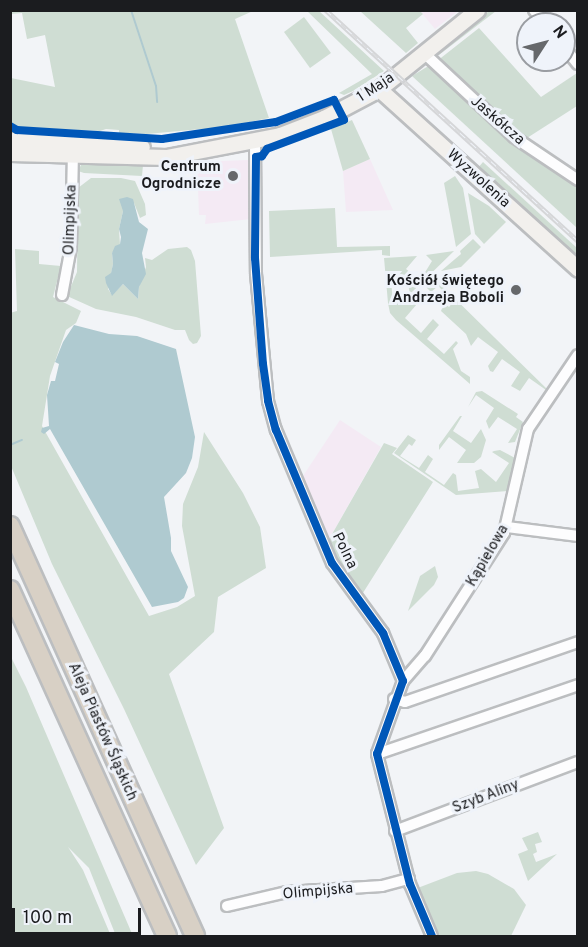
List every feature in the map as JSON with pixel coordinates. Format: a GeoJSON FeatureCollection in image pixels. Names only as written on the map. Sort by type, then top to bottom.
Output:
{"type":"FeatureCollection","features":[{"type":"Feature","properties":{"kind":"highway","name":"Aleja Piastów Śląskich"},"geometry":{"type":"LineString","coordinates":[[12,527],[195,936]]}},
{"type":"Feature","properties":{"kind":"highway","name":"Aleja Piastów Śląskich"},"geometry":{"type":"LineString","coordinates":[[10,590],[167,936]]}},
{"type":"Feature","properties":{"kind":"main road","name":"1 Maja"},"geometry":{"type":"LineString","coordinates":[[10,153],[73,150],[190,151],[255,141],[307,125],[379,89],[477,10]]}},
{"type":"Feature","properties":{"kind":"main road","name":"Wyzwolenia"},"geometry":{"type":"LineString","coordinates":[[379,89],[578,269]]}},
{"type":"Feature","properties":{"kind":"main road","name":"1 Maja"},"geometry":{"type":"LineString","coordinates":[[10,140],[73,150]]}},
{"type":"Feature","properties":{"kind":"street","name":"Jaskółcza"},"geometry":{"type":"LineString","coordinates":[[424,53],[506,130],[578,180]]}},
{"type":"Feature","properties":{"kind":"street","name":"Polna"},"geometry":{"type":"LineString","coordinates":[[255,141],[256,274],[263,364],[271,415],[332,563],[383,633],[402,681]]}},
{"type":"Feature","properties":{"kind":"street","name":"Olimpijska"},"geometry":{"type":"LineString","coordinates":[[62,295],[71,247],[73,150]]}},
{"type":"Feature","properties":{"kind":"street","name":"Kąpielowa"},"geometry":{"type":"LineString","coordinates":[[402,681],[425,656],[446,626],[507,527],[521,450],[528,429],[578,355]]}},
{"type":"Feature","properties":{"kind":"street"},"geometry":{"type":"LineString","coordinates":[[507,527],[578,536]]}},
{"type":"Feature","properties":{"kind":"street"},"geometry":{"type":"LineString","coordinates":[[394,699],[405,702],[578,642]]}},
{"type":"Feature","properties":{"kind":"street"},"geometry":{"type":"LineString","coordinates":[[402,681],[377,754],[409,879],[432,936]]}},
{"type":"Feature","properties":{"kind":"street"},"geometry":{"type":"LineString","coordinates":[[377,754],[578,686]]}},
{"type":"Feature","properties":{"kind":"street","name":"Szyb Aliny"},"geometry":{"type":"LineString","coordinates":[[395,831],[578,762]]}},
{"type":"Feature","properties":{"kind":"street","name":"Olimpijska"},"geometry":{"type":"LineString","coordinates":[[227,906],[287,892],[382,886],[409,879]]}},
{"type":"Feature","properties":{"kind":"shaded area"},"geometry":{"type":"Polygon","coordinates":[[[11,10],[253,11],[235,19],[269,118],[201,132],[201,129],[147,134],[119,133],[119,130],[106,129],[100,131],[15,127],[11,121],[11,78],[55,87],[45,35],[27,39],[22,13],[11,14],[11,10]]]}},
{"type":"Feature","properties":{"kind":"shaded area"},"geometry":{"type":"Polygon","coordinates":[[[307,11],[319,11],[384,71],[353,91],[344,95],[339,93],[372,74],[307,11]]]}},
{"type":"Feature","properties":{"kind":"shaded area"},"geometry":{"type":"Polygon","coordinates":[[[360,11],[420,11],[423,14],[406,28],[418,43],[406,53],[360,11]]]}},
{"type":"Feature","properties":{"kind":"shaded area"},"geometry":{"type":"Polygon","coordinates":[[[420,11],[458,11],[435,29],[420,11]]]}},
{"type":"Feature","properties":{"kind":"shaded area"},"geometry":{"type":"Polygon","coordinates":[[[489,11],[496,11],[435,58],[437,53],[489,11]]]}},
{"type":"Feature","properties":{"kind":"shaded area"},"geometry":{"type":"Polygon","coordinates":[[[304,17],[331,53],[310,68],[284,32],[304,17]]]}},
{"type":"Feature","properties":{"kind":"shaded area"},"geometry":{"type":"Polygon","coordinates":[[[479,28],[516,69],[516,72],[541,97],[577,73],[577,106],[527,138],[577,173],[577,179],[523,143],[437,61],[479,28]]]}},
{"type":"Feature","properties":{"kind":"shaded area"},"geometry":{"type":"Polygon","coordinates":[[[430,65],[577,182],[577,228],[412,76],[430,65]]]}},
{"type":"Feature","properties":{"kind":"shaded area"},"geometry":{"type":"Polygon","coordinates":[[[352,120],[370,159],[343,171],[331,129],[352,120]]]}},
{"type":"Feature","properties":{"kind":"shaded area"},"geometry":{"type":"Polygon","coordinates":[[[370,159],[393,210],[346,212],[343,171],[370,159]]]}},
{"type":"Feature","properties":{"kind":"shaded area"},"geometry":{"type":"Polygon","coordinates":[[[248,160],[251,219],[205,224],[206,215],[199,215],[197,162],[248,160]]]}},
{"type":"Feature","properties":{"kind":"shaded area"},"geometry":{"type":"Polygon","coordinates":[[[483,162],[577,248],[577,260],[477,169],[483,162]]]}},
{"type":"Feature","properties":{"kind":"shaded area"},"geometry":{"type":"Polygon","coordinates":[[[82,163],[143,165],[142,176],[84,173],[78,171],[82,163]]]}},
{"type":"Feature","properties":{"kind":"shaded area"},"geometry":{"type":"Polygon","coordinates":[[[455,176],[463,188],[471,234],[456,247],[444,183],[455,176]]]}},
{"type":"Feature","properties":{"kind":"shaded area"},"geometry":{"type":"Polygon","coordinates":[[[91,178],[121,178],[135,181],[145,204],[146,215],[140,218],[134,203],[123,211],[119,229],[120,245],[112,253],[113,264],[108,289],[112,295],[123,284],[138,299],[139,287],[146,267],[145,258],[152,260],[168,249],[187,247],[191,250],[195,261],[201,336],[197,343],[193,344],[189,340],[185,330],[175,330],[136,317],[96,309],[67,296],[77,272],[78,188],[91,178]]]}},
{"type":"Feature","properties":{"kind":"shaded area"},"geometry":{"type":"Polygon","coordinates":[[[468,193],[489,206],[506,222],[484,244],[475,234],[468,193]]]}},
{"type":"Feature","properties":{"kind":"shaded area"},"geometry":{"type":"Polygon","coordinates":[[[335,208],[337,247],[390,246],[390,256],[382,255],[382,250],[270,257],[269,211],[335,208]]]}},
{"type":"Feature","properties":{"kind":"shaded area"},"geometry":{"type":"Polygon","coordinates":[[[473,239],[481,247],[461,267],[441,271],[461,254],[460,251],[473,239]]]}},
{"type":"Feature","properties":{"kind":"shaded area"},"geometry":{"type":"Polygon","coordinates":[[[15,249],[39,251],[39,264],[61,266],[53,297],[81,311],[76,323],[66,330],[50,376],[42,426],[149,616],[177,607],[195,596],[182,526],[183,504],[198,467],[204,432],[243,493],[260,527],[266,568],[218,597],[214,632],[169,674],[224,828],[196,865],[124,709],[52,564],[11,466],[10,313],[17,311],[15,249]]]}},
{"type":"Feature","properties":{"kind":"shaded area"},"geometry":{"type":"Polygon","coordinates":[[[454,251],[410,294],[407,279],[391,280],[393,303],[408,302],[411,298],[417,304],[405,318],[421,333],[433,319],[439,325],[427,339],[444,354],[456,341],[458,343],[453,349],[461,371],[470,377],[470,384],[396,320],[390,313],[388,303],[384,258],[417,256],[406,269],[417,278],[422,272],[424,274],[432,261],[426,255],[454,251]]]}},
{"type":"Feature","properties":{"kind":"shaded area"},"geometry":{"type":"Polygon","coordinates":[[[432,276],[547,389],[529,378],[520,391],[511,386],[520,372],[502,359],[493,372],[490,371],[488,366],[498,352],[478,337],[471,346],[466,334],[441,311],[444,303],[449,307],[454,301],[438,286],[431,292],[424,285],[432,276]]]}},
{"type":"Feature","properties":{"kind":"shaded area"},"geometry":{"type":"Polygon","coordinates":[[[482,391],[518,414],[516,417],[523,422],[515,442],[508,443],[517,429],[498,417],[489,429],[486,421],[494,408],[476,395],[468,407],[476,392],[482,391]]]}},
{"type":"Feature","properties":{"kind":"shaded area"},"geometry":{"type":"Polygon","coordinates":[[[462,416],[453,431],[471,443],[481,429],[486,440],[481,457],[474,463],[457,463],[466,450],[449,437],[439,450],[439,445],[462,416]]]}},
{"type":"Feature","properties":{"kind":"shaded area"},"geometry":{"type":"Polygon","coordinates":[[[340,420],[381,447],[327,543],[301,479],[340,420]]]}},
{"type":"Feature","properties":{"kind":"shaded area"},"geometry":{"type":"Polygon","coordinates":[[[408,435],[416,440],[412,446],[409,444],[400,456],[419,468],[428,455],[433,459],[425,472],[444,485],[453,473],[456,475],[458,491],[479,488],[475,471],[481,469],[496,482],[509,463],[492,452],[500,450],[515,458],[508,491],[456,495],[394,453],[408,435]]]}},
{"type":"Feature","properties":{"kind":"shaded area"},"geometry":{"type":"Polygon","coordinates":[[[384,443],[397,448],[392,454],[433,482],[361,596],[342,574],[327,543],[384,443]]]}},
{"type":"Feature","properties":{"kind":"shaded area"},"geometry":{"type":"Polygon","coordinates":[[[435,566],[438,577],[434,585],[408,611],[420,576],[435,566]]]}},
{"type":"Feature","properties":{"kind":"shaded area"},"geometry":{"type":"Polygon","coordinates":[[[11,657],[133,936],[116,936],[89,868],[68,847],[83,870],[111,936],[11,936],[11,657]]]}},
{"type":"Feature","properties":{"kind":"shaded area"},"geometry":{"type":"Polygon","coordinates":[[[538,832],[542,842],[535,844],[537,852],[533,854],[536,862],[557,854],[528,881],[518,854],[528,850],[522,838],[538,832]]]}},
{"type":"Feature","properties":{"kind":"shaded area"},"geometry":{"type":"Polygon","coordinates":[[[476,871],[488,874],[514,889],[526,905],[511,936],[436,936],[415,889],[457,873],[476,871]]]}},
{"type":"Feature","properties":{"kind":"water"},"geometry":{"type":"Polygon","coordinates":[[[127,197],[133,199],[139,222],[148,229],[142,253],[146,274],[139,287],[138,299],[123,284],[112,296],[105,277],[111,273],[112,253],[115,246],[120,244],[119,229],[123,211],[119,199],[127,197]]]}},
{"type":"Feature","properties":{"kind":"water"},"geometry":{"type":"Polygon","coordinates":[[[74,325],[109,334],[137,336],[176,349],[195,437],[192,458],[186,473],[164,497],[171,551],[188,587],[184,598],[178,602],[152,607],[50,429],[44,434],[41,432],[42,428],[49,426],[47,395],[51,381],[55,381],[59,364],[55,362],[63,342],[74,325]]]}},
{"type":"Feature","properties":{"kind":"waterway"},"geometry":{"type":"LineString","coordinates":[[131,10],[156,86],[157,102]]}},
{"type":"Feature","properties":{"kind":"waterway"},"geometry":{"type":"LineString","coordinates":[[10,445],[22,440]]}},
{"type":"Feature","properties":{"kind":"railway"},"geometry":{"type":"LineString","coordinates":[[326,10],[578,241]]}},
{"type":"Feature","properties":{"kind":"cycle path"},"geometry":{"type":"LineString","coordinates":[[10,126],[17,130],[162,139],[276,122],[334,100],[344,120],[267,149],[262,156],[256,157],[255,258],[263,364],[268,401],[276,430],[332,563],[383,633],[403,681],[377,754],[410,884],[432,936]]}},
{"type":"Feature","properties":{"kind":"place","name":"Centrum Ogrodnicze"},"geometry":{"type":"Point","coordinates":[233,176]}},
{"type":"Feature","properties":{"kind":"place","name":"Kościół świętego Andrzeja Boboli"},"geometry":{"type":"Point","coordinates":[516,290]}}]}
